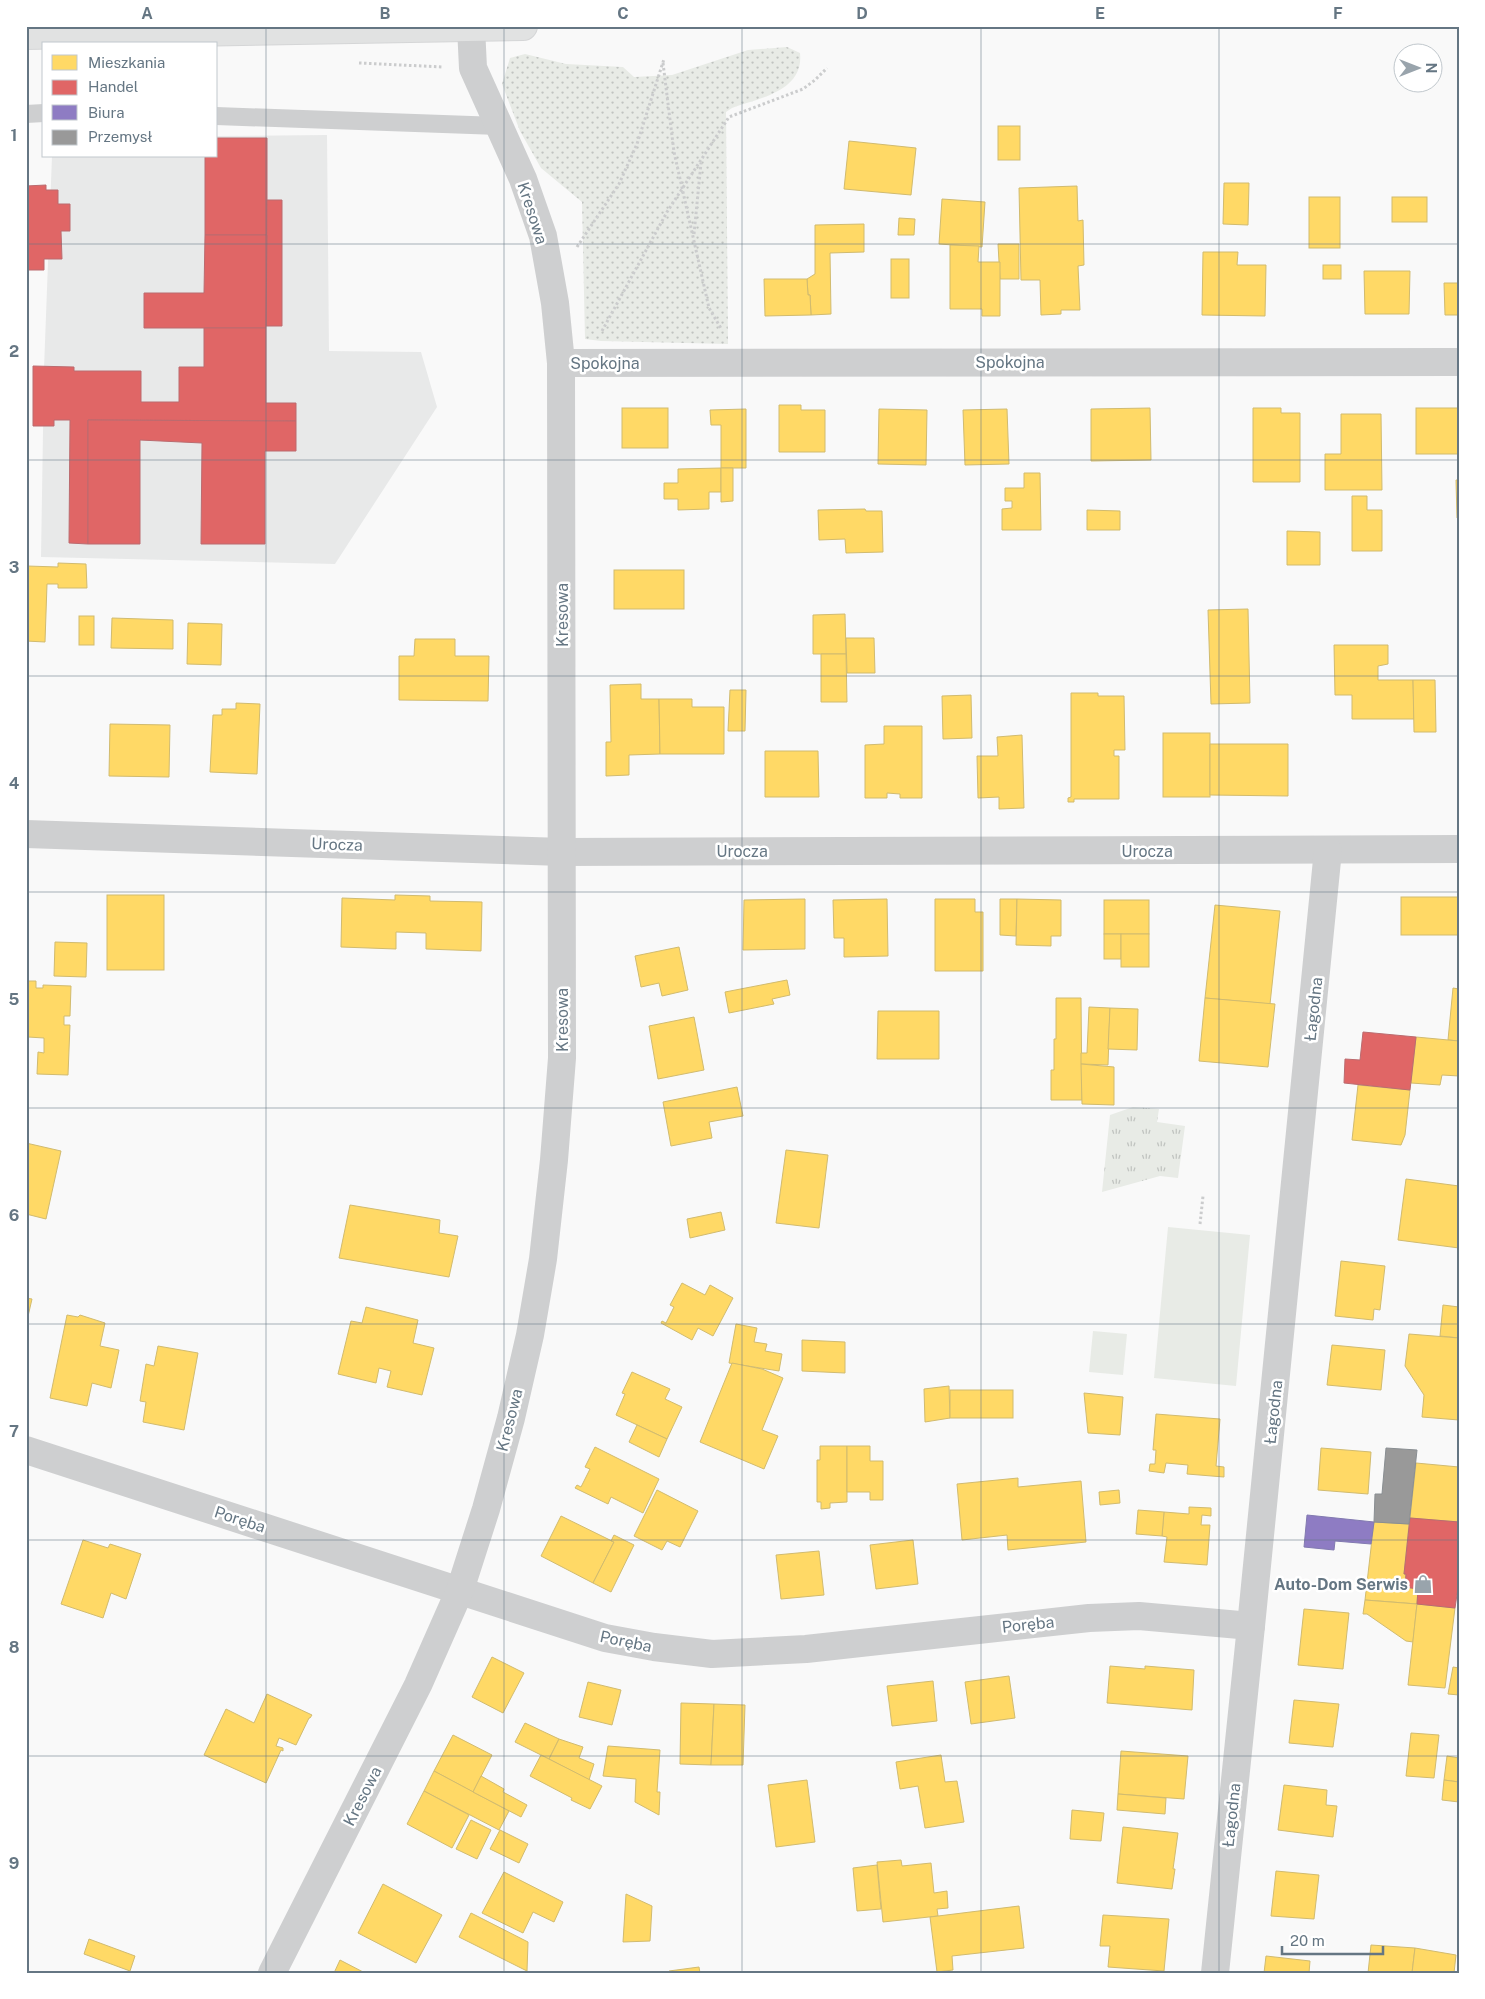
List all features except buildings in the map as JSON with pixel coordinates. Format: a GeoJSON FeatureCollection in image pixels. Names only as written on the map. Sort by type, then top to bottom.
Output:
{"type":"FeatureCollection","features":[{"type":"Feature","properties":{"kind":"street"},"geometry":{"type":"LineString","coordinates":[[26,35],[79,39],[523,26]]}},
{"type":"Feature","properties":{"kind":"street","name":"Kresowa"},"geometry":{"type":"LineString","coordinates":[[272,1973],[418,1685],[460,1590],[486,1509],[511,1418],[530,1335],[543,1259],[554,1160],[562,1058],[563,852],[571,363],[555,303],[543,236],[523,179],[473,68],[471,27]]}},
{"type":"Feature","properties":{"kind":"street","name":"Spokojna"},"geometry":{"type":"LineString","coordinates":[[571,363],[1459,362]]}},
{"type":"Feature","properties":{"kind":"street","name":"Urocza"},"geometry":{"type":"LineString","coordinates":[[26,834],[563,852],[1459,849]]}},
{"type":"Feature","properties":{"kind":"street","name":"Łagodna"},"geometry":{"type":"LineString","coordinates":[[1214,1973],[1252,1626],[1328,850]]}},
{"type":"Feature","properties":{"kind":"street","name":"Poręba"},"geometry":{"type":"LineString","coordinates":[[26,1450],[605,1638],[654,1647],[712,1654],[806,1649],[1089,1618],[1139,1616],[1252,1626]]}},
{"type":"Feature","properties":{"kind":"lane"},"geometry":{"type":"LineString","coordinates":[[26,114],[42,113]]}},
{"type":"Feature","properties":{"kind":"lane"},"geometry":{"type":"LineString","coordinates":[[218,116],[499,126]]}},
{"type":"Feature","properties":{"kind":"path"},"geometry":{"type":"LineString","coordinates":[[577,247],[619,184],[637,144],[663,61],[674,152],[709,308],[727,339],[747,362]]}},
{"type":"Feature","properties":{"kind":"path"},"geometry":{"type":"LineString","coordinates":[[571,363],[604,328],[667,212],[729,117],[803,89],[816,80],[827,68]]}},
{"type":"Feature","properties":{"kind":"path"},"geometry":{"type":"LineString","coordinates":[[693,237],[701,162]]}},
{"type":"Feature","properties":{"kind":"path"},"geometry":{"type":"LineString","coordinates":[[1200,1224],[1203,1196]]}},
{"type":"Feature","properties":{"kind":"shaded area"},"geometry":{"type":"Polygon","coordinates":[[[327,135],[329,351],[421,352],[437,407],[335,564],[41,557],[44,369],[52,158],[218,158],[218,136],[327,135]]]}},
{"type":"Feature","properties":{"kind":"green space"},"geometry":{"type":"Polygon","coordinates":[[[787,47],[800,53],[799,66],[795,76],[788,84],[767,96],[732,108],[726,112],[728,344],[585,339],[582,202],[541,168],[520,131],[502,84],[510,58],[525,54],[566,64],[623,67],[634,77],[672,75],[748,50],[787,47]]]}},
{"type":"Feature","properties":{"kind":"green space"},"geometry":{"type":"Polygon","coordinates":[[[1133,1107],[1159,1109],[1157,1122],[1185,1126],[1178,1178],[1160,1176],[1102,1192],[1110,1115],[1133,1107]]]}},
{"type":"Feature","properties":{"kind":"green space"},"geometry":{"type":"Polygon","coordinates":[[[1168,1227],[1250,1235],[1236,1386],[1154,1378],[1168,1227]]]}},
{"type":"Feature","properties":{"kind":"green space"},"geometry":{"type":"Polygon","coordinates":[[[1093,1331],[1127,1334],[1123,1375],[1089,1372],[1093,1331]]]}},
{"type":"Feature","properties":{"kind":"place","name":"Auto-Dom Serwis"},"geometry":{"type":"Point","coordinates":[1423,1584]}}]}
